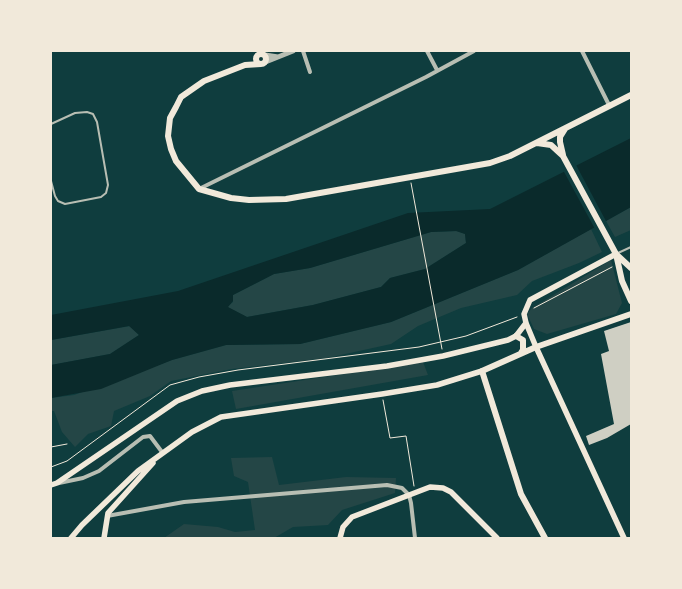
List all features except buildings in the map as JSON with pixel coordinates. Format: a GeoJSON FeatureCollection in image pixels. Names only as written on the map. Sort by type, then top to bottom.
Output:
{"type":"FeatureCollection","features":[{"type":"Feature","properties":{"kind":"main road"},"geometry":{"type":"LineString","coordinates":[[245,65],[262,64],[266,60],[261,54],[245,65],[204,81],[191,89],[181,97],[170,118],[168,136],[176,162],[199,188],[231,198],[249,200],[286,199],[490,163],[534,144],[631,95]]}},
{"type":"Feature","properties":{"kind":"main road"},"geometry":{"type":"LineString","coordinates":[[564,159],[560,137],[568,127]]}},
{"type":"Feature","properties":{"kind":"main road"},"geometry":{"type":"LineString","coordinates":[[534,144],[544,143],[551,145],[564,159],[610,243],[622,281],[631,301]]}},
{"type":"Feature","properties":{"kind":"main road"},"geometry":{"type":"LineString","coordinates":[[614,256],[631,268]]}},
{"type":"Feature","properties":{"kind":"main road"},"geometry":{"type":"LineString","coordinates":[[614,256],[530,300],[524,314],[536,346],[624,538]]}},
{"type":"Feature","properties":{"kind":"main road"},"geometry":{"type":"LineString","coordinates":[[71,538],[128,480],[162,452],[206,423],[221,417],[436,385],[482,371],[536,346],[631,314]]}},
{"type":"Feature","properties":{"kind":"main road"},"geometry":{"type":"LineString","coordinates":[[54,484],[177,402],[202,391],[230,385],[387,366],[443,356],[516,336],[526,323]]}},
{"type":"Feature","properties":{"kind":"main road"},"geometry":{"type":"LineString","coordinates":[[516,336],[523,340],[523,350],[521,352]]}},
{"type":"Feature","properties":{"kind":"main road"},"geometry":{"type":"LineString","coordinates":[[482,371],[521,494],[546,538]]}},
{"type":"Feature","properties":{"kind":"main road"},"geometry":{"type":"LineString","coordinates":[[104,538],[106,516],[108,513],[162,452]]}},
{"type":"Feature","properties":{"kind":"main road"},"geometry":{"type":"LineString","coordinates":[[340,538],[343,527],[352,517],[430,487],[443,488],[451,492],[497,538]]}},
{"type":"Feature","properties":{"kind":"street"},"geometry":{"type":"LineString","coordinates":[[262,64],[293,51]]}},
{"type":"Feature","properties":{"kind":"street"},"geometry":{"type":"LineString","coordinates":[[303,51],[310,72]]}},
{"type":"Feature","properties":{"kind":"street"},"geometry":{"type":"LineString","coordinates":[[427,51],[437,70]]}},
{"type":"Feature","properties":{"kind":"street"},"geometry":{"type":"LineString","coordinates":[[199,188],[426,77],[474,51]]}},
{"type":"Feature","properties":{"kind":"street"},"geometry":{"type":"LineString","coordinates":[[582,51],[609,105]]}},
{"type":"Feature","properties":{"kind":"street"},"geometry":{"type":"LineString","coordinates":[[261,54],[278,57]]}},
{"type":"Feature","properties":{"kind":"street"},"geometry":{"type":"LineString","coordinates":[[54,484],[83,478],[99,471],[143,437],[150,436],[162,452]]}},
{"type":"Feature","properties":{"kind":"street"},"geometry":{"type":"LineString","coordinates":[[106,516],[184,502],[387,485],[402,488],[409,495],[414,538]]}},
{"type":"Feature","properties":{"kind":"lane"},"geometry":{"type":"LineString","coordinates":[[51,124],[75,113],[87,112],[93,114],[97,122],[108,185],[106,193],[100,197],[64,204],[54,196],[51,181]]}},
{"type":"Feature","properties":{"kind":"lane"},"geometry":{"type":"LineString","coordinates":[[614,256],[631,247]]}},
{"type":"Feature","properties":{"kind":"path"},"geometry":{"type":"LineString","coordinates":[[410,177],[443,356]]}},
{"type":"Feature","properties":{"kind":"path"},"geometry":{"type":"LineString","coordinates":[[51,467],[67,461],[170,385],[199,377],[238,370],[387,352],[466,336],[524,314],[614,266],[614,256]]}},
{"type":"Feature","properties":{"kind":"path"},"geometry":{"type":"LineString","coordinates":[[382,394],[390,438],[406,436],[415,493]]}},
{"type":"Feature","properties":{"kind":"path"},"geometry":{"type":"LineString","coordinates":[[51,446],[67,444]]}},
{"type":"Feature","properties":{"kind":"shaded area"},"geometry":{"type":"Polygon","coordinates":[[[631,138],[631,207],[518,270],[391,322],[300,344],[226,345],[172,360],[101,389],[51,398],[51,365],[110,354],[139,335],[129,326],[51,340],[51,315],[178,291],[408,213],[490,209],[631,138]],[[456,231],[431,232],[310,268],[274,274],[233,295],[233,301],[228,307],[247,317],[313,305],[381,287],[390,278],[425,269],[466,243],[465,234],[456,231]]]}},
{"type":"Feature","properties":{"kind":"shaded area"},"geometry":{"type":"Polygon","coordinates":[[[631,207],[631,230],[615,237],[606,221],[631,207]]]}},
{"type":"Feature","properties":{"kind":"shaded area"},"geometry":{"type":"Polygon","coordinates":[[[591,229],[602,252],[532,281],[517,295],[461,308],[418,326],[391,344],[327,358],[232,369],[171,381],[150,396],[114,411],[111,426],[88,434],[75,447],[62,432],[54,411],[51,411],[51,398],[74,395],[172,360],[226,345],[300,344],[391,322],[518,270],[591,229]]]}},
{"type":"Feature","properties":{"kind":"shaded area"},"geometry":{"type":"Polygon","coordinates":[[[457,231],[465,234],[466,243],[425,269],[390,278],[381,287],[313,305],[247,317],[227,307],[233,302],[233,295],[274,274],[310,268],[431,232],[457,231]]]}},
{"type":"Feature","properties":{"kind":"shaded area"},"geometry":{"type":"Polygon","coordinates":[[[611,260],[622,303],[616,314],[547,334],[534,329],[527,314],[532,308],[611,260]]]}},
{"type":"Feature","properties":{"kind":"shaded area"},"geometry":{"type":"Polygon","coordinates":[[[130,326],[139,335],[110,354],[51,365],[51,340],[130,326]]]}},
{"type":"Feature","properties":{"kind":"shaded area"},"geometry":{"type":"Polygon","coordinates":[[[423,362],[428,375],[236,409],[232,391],[423,362]]]}},
{"type":"Feature","properties":{"kind":"shaded area"},"geometry":{"type":"Polygon","coordinates":[[[272,457],[279,485],[346,477],[396,478],[395,493],[342,510],[328,525],[293,527],[274,538],[164,538],[184,524],[218,527],[235,532],[255,530],[248,482],[234,476],[231,458],[272,457]]]}},
{"type":"Feature","properties":{"kind":"pier"},"geometry":{"type":"Polygon","coordinates":[[[575,163],[607,223],[595,229],[563,170],[575,163]]]}}]}
